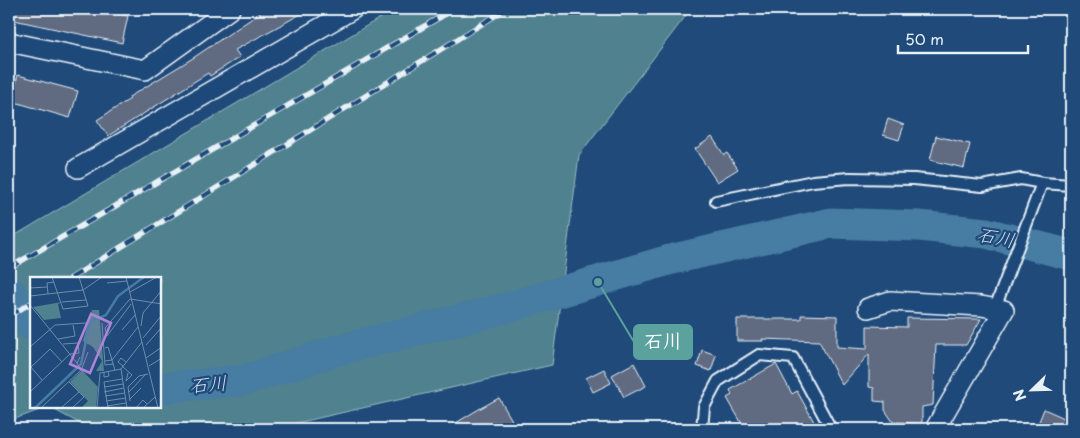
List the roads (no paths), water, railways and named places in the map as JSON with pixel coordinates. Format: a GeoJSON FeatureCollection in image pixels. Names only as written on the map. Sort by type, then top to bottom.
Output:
{"type":"FeatureCollection","features":[{"type":"Feature","properties":{"kind":"street"},"geometry":{"type":"LineString","coordinates":[[9,42],[145,70],[230,9]]}},
{"type":"Feature","properties":{"kind":"street"},"geometry":{"type":"LineString","coordinates":[[78,168],[353,9]]}},
{"type":"Feature","properties":{"kind":"street"},"geometry":{"type":"LineString","coordinates":[[868,308],[890,301],[1004,310],[935,429]]}},
{"type":"Feature","properties":{"kind":"lane"},"geometry":{"type":"LineString","coordinates":[[716,201],[813,181],[840,179],[914,179],[982,186],[1021,179],[1071,185]]}},
{"type":"Feature","properties":{"kind":"lane"},"geometry":{"type":"LineString","coordinates":[[995,308],[1042,183]]}},
{"type":"Feature","properties":{"kind":"lane"},"geometry":{"type":"LineString","coordinates":[[702,429],[704,407],[718,382],[759,355],[793,358],[831,429]]}},
{"type":"Feature","properties":{"kind":"waterway","name":"石川"},"geometry":{"type":"LineString","coordinates":[[161,388],[245,380],[338,350],[506,308],[669,260],[831,223],[919,226],[986,233],[1071,255]]}},
{"type":"Feature","properties":{"kind":"waterway","name":"石川"},"geometry":{"type":"LineString","coordinates":[[9,291],[30,323]]}},
{"type":"Feature","properties":{"kind":"railway"},"geometry":{"type":"LineString","coordinates":[[9,268],[454,9]]}},
{"type":"Feature","properties":{"kind":"railway"},"geometry":{"type":"LineString","coordinates":[[73,277],[506,9]]}},
{"type":"Feature","properties":{"kind":"railway"},"geometry":{"type":"LineString","coordinates":[[9,316],[30,304]]}},
{"type":"Feature","properties":{"kind":"place","name":"石川"},"geometry":{"type":"Point","coordinates":[598,282]}}]}
